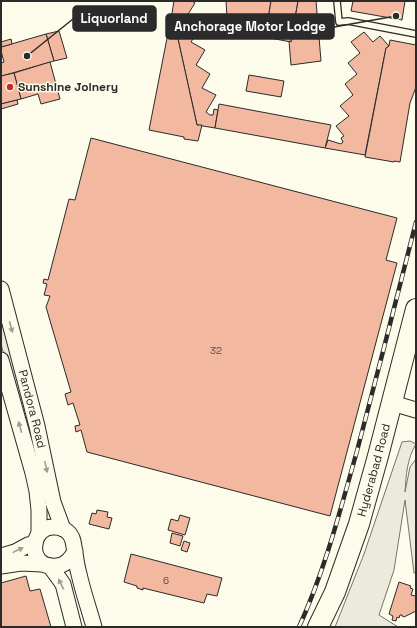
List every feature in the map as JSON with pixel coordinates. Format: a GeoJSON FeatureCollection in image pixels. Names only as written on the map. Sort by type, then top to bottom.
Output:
{"type":"FeatureCollection","features":[{"type":"Feature","properties":{"kind":"highway","name":"Hyderabad Road"},"geometry":{"type":"LineString","coordinates":[[318,627],[335,592],[359,524],[416,309]]}},
{"type":"Feature","properties":{"kind":"main road","name":"Pandora Road"},"geometry":{"type":"LineString","coordinates":[[1,289],[37,426],[53,502],[63,529]]}},
{"type":"Feature","properties":{"kind":"main road","name":"Pandora Road"},"geometry":{"type":"LineString","coordinates":[[2,369],[35,485],[39,510],[37,539]]}},
{"type":"Feature","properties":{"kind":"main road"},"geometry":{"type":"LineString","coordinates":[[392,403],[416,410]]}},
{"type":"Feature","properties":{"kind":"main road"},"geometry":{"type":"LineString","coordinates":[[74,627],[62,584],[46,565],[38,560],[35,552],[37,539],[43,529],[48,527],[58,527],[67,531],[71,536],[75,547],[79,574],[94,627]]}},
{"type":"Feature","properties":{"kind":"main road"},"geometry":{"type":"LineString","coordinates":[[1,556],[15,552],[37,539]]}},
{"type":"Feature","properties":{"kind":"main road"},"geometry":{"type":"LineString","coordinates":[[1,566],[21,562],[60,566],[65,564],[72,557],[75,551]]}},
{"type":"Feature","properties":{"kind":"lane"},"geometry":{"type":"LineString","coordinates":[[337,1],[339,22],[348,21],[416,34]]}},
{"type":"Feature","properties":{"kind":"shaded area"},"geometry":{"type":"Polygon","coordinates":[[[1,308],[35,431],[43,498],[1,344],[1,308]]]}},
{"type":"Feature","properties":{"kind":"shaded area"},"geometry":{"type":"Polygon","coordinates":[[[410,441],[416,444],[409,461],[405,492],[410,467],[416,459],[416,573],[414,573],[405,500],[394,570],[379,615],[398,627],[335,627],[364,554],[402,442],[410,441]]]}},
{"type":"Feature","properties":{"kind":"building"},"geometry":{"type":"Polygon","coordinates":[[[174,1],[192,1],[195,3],[185,19],[200,27],[191,42],[205,50],[196,65],[210,74],[202,88],[216,95],[206,112],[213,115],[214,109],[218,110],[215,128],[197,125],[176,30],[169,31],[174,1]]]}},
{"type":"Feature","properties":{"kind":"building"},"geometry":{"type":"Polygon","coordinates":[[[226,1],[271,1],[269,14],[227,18],[226,1]]]}},
{"type":"Feature","properties":{"kind":"building"},"geometry":{"type":"Polygon","coordinates":[[[271,1],[298,1],[291,42],[265,37],[271,1]]]}},
{"type":"Feature","properties":{"kind":"building"},"geometry":{"type":"Polygon","coordinates":[[[298,1],[316,1],[321,61],[291,65],[289,41],[291,42],[298,1]]]}},
{"type":"Feature","properties":{"kind":"building"},"geometry":{"type":"Polygon","coordinates":[[[353,1],[405,1],[402,20],[351,11],[353,1]]]}},
{"type":"Feature","properties":{"kind":"building"},"geometry":{"type":"Polygon","coordinates":[[[176,30],[197,125],[202,125],[198,141],[149,130],[168,33],[169,31],[176,30]]]}},
{"type":"Feature","properties":{"kind":"building"},"geometry":{"type":"Polygon","coordinates":[[[59,31],[67,58],[54,61],[46,34],[59,31]]]}},
{"type":"Feature","properties":{"kind":"building"},"geometry":{"type":"Polygon","coordinates":[[[364,32],[373,42],[380,36],[389,46],[386,48],[365,155],[325,148],[328,140],[341,144],[343,142],[341,138],[344,136],[336,126],[349,116],[340,106],[353,95],[345,84],[357,74],[348,63],[360,53],[351,42],[364,32]]]}},
{"type":"Feature","properties":{"kind":"building"},"geometry":{"type":"Polygon","coordinates":[[[46,34],[54,61],[2,76],[1,63],[4,62],[1,47],[46,34]]]}},
{"type":"Feature","properties":{"kind":"building"},"geometry":{"type":"Polygon","coordinates":[[[11,39],[12,44],[1,47],[1,42],[11,39]]]}},
{"type":"Feature","properties":{"kind":"building"},"geometry":{"type":"Polygon","coordinates":[[[390,40],[416,45],[416,87],[410,103],[400,162],[365,157],[386,48],[389,46],[390,40]]]}},
{"type":"Feature","properties":{"kind":"building"},"geometry":{"type":"Polygon","coordinates":[[[50,62],[60,99],[41,104],[38,94],[21,99],[14,73],[50,62]]]}},
{"type":"Feature","properties":{"kind":"building","name":"Sunshine Joinery"},"geometry":{"type":"Polygon","coordinates":[[[14,73],[21,99],[1,104],[1,76],[14,73]]]}},
{"type":"Feature","properties":{"kind":"building"},"geometry":{"type":"Polygon","coordinates":[[[249,75],[284,81],[281,97],[246,91],[249,75]]]}},
{"type":"Feature","properties":{"kind":"building"},"geometry":{"type":"Polygon","coordinates":[[[17,100],[18,104],[1,109],[1,104],[17,100]]]}},
{"type":"Feature","properties":{"kind":"building"},"geometry":{"type":"Polygon","coordinates":[[[219,104],[331,125],[325,148],[215,128],[219,104]]]}},
{"type":"Feature","properties":{"kind":"building"},"geometry":{"type":"Polygon","coordinates":[[[91,138],[397,218],[386,260],[397,263],[330,516],[87,452],[81,430],[76,432],[75,426],[80,425],[73,403],[68,405],[65,394],[71,392],[46,307],[50,296],[44,295],[47,284],[43,283],[44,279],[48,280],[69,199],[75,200],[91,138]]]}},
{"type":"Feature","properties":{"kind":"building"},"geometry":{"type":"Polygon","coordinates":[[[97,510],[108,512],[107,517],[112,518],[109,529],[89,524],[92,513],[96,514],[97,510]]]}},
{"type":"Feature","properties":{"kind":"building"},"geometry":{"type":"Polygon","coordinates":[[[180,515],[190,518],[185,535],[168,530],[171,519],[178,521],[180,515]]]}},
{"type":"Feature","properties":{"kind":"building"},"geometry":{"type":"Polygon","coordinates":[[[172,533],[183,536],[180,546],[170,543],[172,533]]]}},
{"type":"Feature","properties":{"kind":"building"},"geometry":{"type":"Polygon","coordinates":[[[184,541],[190,543],[187,552],[181,550],[184,541]]]}},
{"type":"Feature","properties":{"kind":"building"},"geometry":{"type":"Polygon","coordinates":[[[131,554],[222,578],[217,596],[207,594],[204,603],[143,588],[143,590],[137,588],[137,586],[124,582],[131,554]]]}},
{"type":"Feature","properties":{"kind":"building"},"geometry":{"type":"Polygon","coordinates":[[[26,576],[30,591],[40,589],[51,627],[1,627],[1,583],[26,576]]]}},
{"type":"Feature","properties":{"kind":"building"},"geometry":{"type":"Polygon","coordinates":[[[399,582],[411,586],[410,588],[413,589],[411,595],[416,596],[416,611],[404,617],[400,615],[399,618],[397,617],[396,621],[392,620],[393,616],[389,614],[399,582]]]}},
{"type":"Feature","properties":{"kind":"railway"},"geometry":{"type":"LineString","coordinates":[[299,627],[317,584],[338,518],[357,451],[416,222]]}},
{"type":"Feature","properties":{"kind":"place","name":"Anchorage Motor Lodge"},"geometry":{"type":"Point","coordinates":[396,16]}},
{"type":"Feature","properties":{"kind":"place","name":"Liquorland"},"geometry":{"type":"Point","coordinates":[27,56]}},
{"type":"Feature","properties":{"kind":"place","name":"Sunshine Joinery"},"geometry":{"type":"Point","coordinates":[10,87]}}]}
